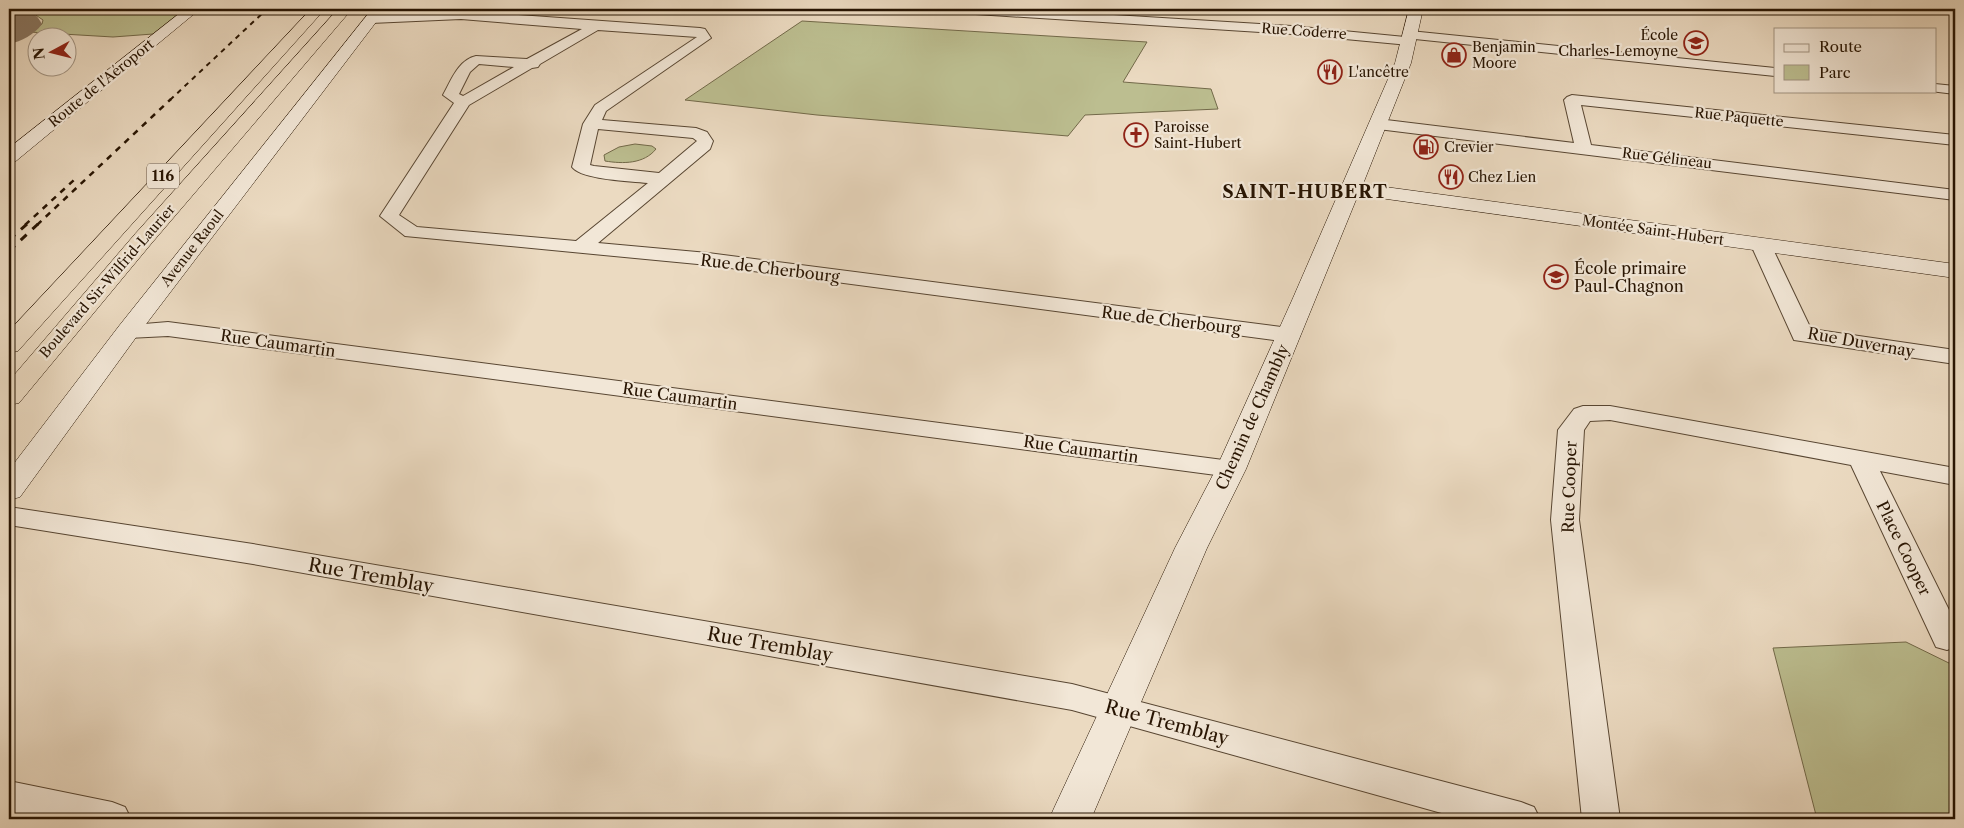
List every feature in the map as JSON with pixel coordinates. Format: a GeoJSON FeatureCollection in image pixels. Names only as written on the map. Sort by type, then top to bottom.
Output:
{"type":"FeatureCollection","features":[{"type":"Feature","properties":{"kind":"highway","name":"Boulevard Sir-Wilfrid-Laurier"},"geometry":{"type":"LineString","coordinates":[[9,346],[318,9]]}},
{"type":"Feature","properties":{"kind":"highway","name":"Boulevard Sir-Wilfrid-Laurier"},"geometry":{"type":"LineString","coordinates":[[9,397],[131,253],[345,9]]}},
{"type":"Feature","properties":{"kind":"street","name":"Route de l'Aéroport"},"geometry":{"type":"LineString","coordinates":[[9,157],[193,9]]}},
{"type":"Feature","properties":{"kind":"street","name":"Rue Coderre"},"geometry":{"type":"LineString","coordinates":[[960,9],[1409,38],[1774,72]]}},
{"type":"Feature","properties":{"kind":"street","name":"Chemin de Chambly"},"geometry":{"type":"LineString","coordinates":[[1070,819],[1191,548],[1231,469],[1352,188],[1403,63],[1416,9]]}},
{"type":"Feature","properties":{"kind":"street"},"geometry":{"type":"LineString","coordinates":[[1562,9],[1584,10]]}},
{"type":"Feature","properties":{"kind":"street"},"geometry":{"type":"LineString","coordinates":[[1931,9],[1951,9]]}},
{"type":"Feature","properties":{"kind":"street"},"geometry":{"type":"LineString","coordinates":[[375,14],[461,15],[700,32],[704,38],[600,108],[591,124],[581,167],[590,171],[662,179]]}},
{"type":"Feature","properties":{"kind":"street","name":"Avenue Raoul"},"geometry":{"type":"LineString","coordinates":[[9,490],[128,331],[375,14]]}},
{"type":"Feature","properties":{"kind":"street","name":"Rue de Cherbourg"},"geometry":{"type":"LineString","coordinates":[[596,26],[533,64],[463,102],[389,216],[412,232],[708,259],[1289,335]]}},
{"type":"Feature","properties":{"kind":"street"},"geometry":{"type":"LineString","coordinates":[[463,102],[451,94],[464,70],[476,60],[533,64]]}},
{"type":"Feature","properties":{"kind":"street"},"geometry":{"type":"LineString","coordinates":[[1936,88],[1955,90]]}},
{"type":"Feature","properties":{"kind":"street","name":"Rue Paquette"},"geometry":{"type":"LineString","coordinates":[[1583,148],[1572,100],[1955,140]]}},
{"type":"Feature","properties":{"kind":"street"},"geometry":{"type":"LineString","coordinates":[[581,247],[704,145],[705,141],[701,135],[591,124]]}},
{"type":"Feature","properties":{"kind":"street","name":"Rue Gélineau"},"geometry":{"type":"LineString","coordinates":[[1378,124],[1955,195]]}},
{"type":"Feature","properties":{"kind":"street","name":"Montée Saint-Hubert"},"geometry":{"type":"LineString","coordinates":[[1352,188],[1955,271]]}},
{"type":"Feature","properties":{"kind":"street","name":"Rue Duvernay"},"geometry":{"type":"LineString","coordinates":[[1761,245],[1802,334],[1955,357]]}},
{"type":"Feature","properties":{"kind":"street","name":"Rue Caumartin"},"geometry":{"type":"LineString","coordinates":[[128,331],[168,328],[1231,469]]}},
{"type":"Feature","properties":{"kind":"street","name":"Rue Cooper"},"geometry":{"type":"LineString","coordinates":[[1600,819],[1565,520],[1571,430],[1583,414],[1610,414],[1955,476]]}},
{"type":"Feature","properties":{"kind":"street","name":"Place Cooper"},"geometry":{"type":"LineString","coordinates":[[1861,459],[1947,638]]}},
{"type":"Feature","properties":{"kind":"street","name":"Rue Tremblay"},"geometry":{"type":"LineString","coordinates":[[9,516],[253,554],[1062,696],[1118,708],[1521,819]]}},
{"type":"Feature","properties":{"kind":"street"},"geometry":{"type":"LineString","coordinates":[[9,797],[112,819]]}},
{"type":"Feature","properties":{"kind":"green space"},"geometry":{"type":"Polygon","coordinates":[[[27,9],[185,9],[153,34],[113,37],[78,35],[78,28],[36,28],[42,24],[43,20],[27,9]]]}},
{"type":"Feature","properties":{"kind":"green space"},"geometry":{"type":"Polygon","coordinates":[[[802,21],[1147,42],[1123,82],[1211,89],[1218,109],[1085,115],[1068,136],[817,115],[685,100],[802,21]]]}},
{"type":"Feature","properties":{"kind":"green space"},"geometry":{"type":"Polygon","coordinates":[[[635,144],[652,146],[656,149],[646,158],[633,162],[605,161],[604,155],[619,147],[635,144]]]}},
{"type":"Feature","properties":{"kind":"green space"},"geometry":{"type":"Polygon","coordinates":[[[1906,642],[1955,666],[1955,819],[1817,819],[1773,648],[1906,642]]]}},
{"type":"Feature","properties":{"kind":"taxiway"},"geometry":{"type":"LineString","coordinates":[[9,10],[27,24],[9,35]]}},
{"type":"Feature","properties":{"kind":"railway"},"geometry":{"type":"LineString","coordinates":[[170,100],[267,9]]}},
{"type":"Feature","properties":{"kind":"railway"},"geometry":{"type":"LineString","coordinates":[[37,225],[171,99]]}},
{"type":"Feature","properties":{"kind":"railway"},"geometry":{"type":"LineString","coordinates":[[25,225],[74,180]]}},
{"type":"Feature","properties":{"kind":"railway"},"geometry":{"type":"LineString","coordinates":[[9,240],[27,224]]}},
{"type":"Feature","properties":{"kind":"railway"},"geometry":{"type":"LineString","coordinates":[[9,251],[38,224]]}},
{"type":"Feature","properties":{"kind":"place","name":"École Charles-Lemoyne"},"geometry":{"type":"Point","coordinates":[1696,43]}},
{"type":"Feature","properties":{"kind":"place","name":"Benjamin Moore"},"geometry":{"type":"Point","coordinates":[1454,55]}},
{"type":"Feature","properties":{"kind":"place","name":"L'ancêtre"},"geometry":{"type":"Point","coordinates":[1330,72]}},
{"type":"Feature","properties":{"kind":"place","name":"Paroisse Saint-Hubert"},"geometry":{"type":"Point","coordinates":[1136,135]}},
{"type":"Feature","properties":{"kind":"place","name":"Crevier"},"geometry":{"type":"Point","coordinates":[1426,147]}},
{"type":"Feature","properties":{"kind":"place","name":"Chez Lien"},"geometry":{"type":"Point","coordinates":[1451,177]}},
{"type":"Feature","properties":{"kind":"place","name":"École primaire Paul-Chagnon"},"geometry":{"type":"Point","coordinates":[1556,277]}},
{"type":"Feature","properties":{"kind":"district","name":"SAINT-HUBERT"},"geometry":{"type":"Point","coordinates":[1305,192]}}]}
